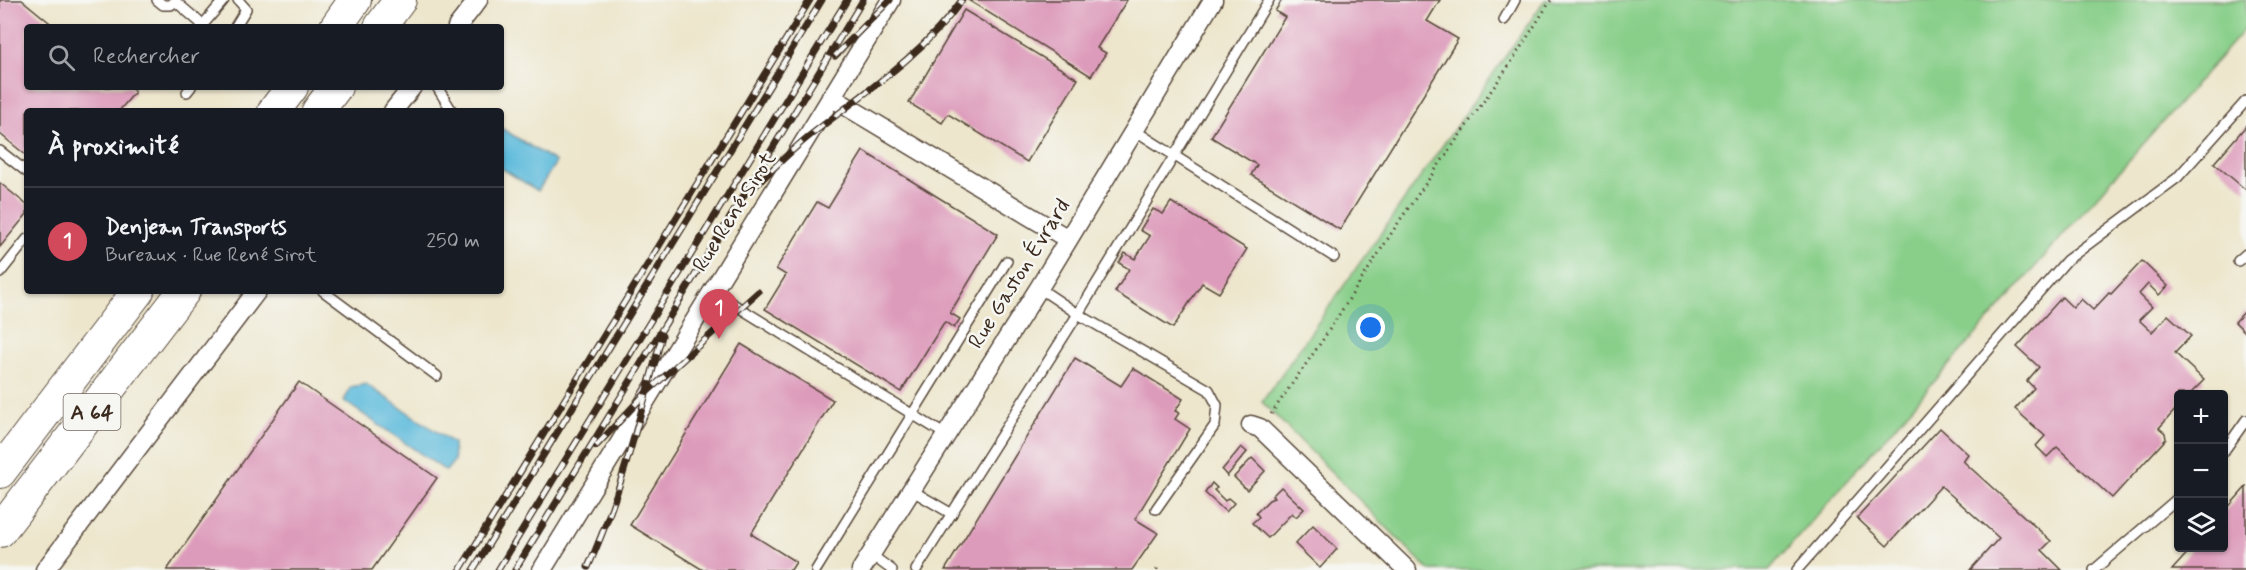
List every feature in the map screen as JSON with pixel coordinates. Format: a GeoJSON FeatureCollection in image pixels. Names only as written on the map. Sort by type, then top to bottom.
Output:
{"type":"FeatureCollection","features":[{"type":"Feature","properties":{"kind":"highway"},"geometry":{"type":"LineString","coordinates":[[338,24],[355,0]]}},
{"type":"Feature","properties":{"kind":"highway"},"geometry":{"type":"LineString","coordinates":[[382,24],[400,0]]}},
{"type":"Feature","properties":{"kind":"highway"},"geometry":{"type":"LineString","coordinates":[[276,108],[290,90]]}},
{"type":"Feature","properties":{"kind":"highway"},"geometry":{"type":"LineString","coordinates":[[320,108],[334,90]]}},
{"type":"Feature","properties":{"kind":"highway","name":"A 64"},"geometry":{"type":"LineString","coordinates":[[0,472],[136,294]]}},
{"type":"Feature","properties":{"kind":"highway","name":"A 64"},"geometry":{"type":"LineString","coordinates":[[0,531],[182,294]]}},
{"type":"Feature","properties":{"kind":"street"},"geometry":{"type":"LineString","coordinates":[[459,24],[478,0]]}},
{"type":"Feature","properties":{"kind":"street","name":"Rue René Sirot"},"geometry":{"type":"LineString","coordinates":[[542,570],[891,0]]}},
{"type":"Feature","properties":{"kind":"street","name":"Rue Gaston Évrard"},"geometry":{"type":"LineString","coordinates":[[866,562],[1039,288],[1213,0]]}},
{"type":"Feature","properties":{"kind":"street"},"geometry":{"type":"LineString","coordinates":[[395,108],[410,90]]}},
{"type":"Feature","properties":{"kind":"street"},"geometry":{"type":"LineString","coordinates":[[831,97],[1068,239]]}},
{"type":"Feature","properties":{"kind":"street"},"geometry":{"type":"LineString","coordinates":[[45,570],[255,294]]}},
{"type":"Feature","properties":{"kind":"street"},"geometry":{"type":"LineString","coordinates":[[1256,426],[1407,570]]}},
{"type":"Feature","properties":{"kind":"lane"},"geometry":{"type":"LineString","coordinates":[[157,0],[163,5],[171,6],[175,0],[200,24]]}},
{"type":"Feature","properties":{"kind":"lane"},"geometry":{"type":"LineString","coordinates":[[204,24],[224,0]]}},
{"type":"Feature","properties":{"kind":"lane"},"geometry":{"type":"LineString","coordinates":[[237,24],[246,9],[238,0]]}},
{"type":"Feature","properties":{"kind":"lane"},"geometry":{"type":"LineString","coordinates":[[916,570],[1078,314],[1269,0]]}},
{"type":"Feature","properties":{"kind":"lane"},"geometry":{"type":"LineString","coordinates":[[1504,20],[1515,0]]}},
{"type":"Feature","properties":{"kind":"lane"},"geometry":{"type":"LineString","coordinates":[[439,90],[450,108]]}},
{"type":"Feature","properties":{"kind":"lane"},"geometry":{"type":"LineString","coordinates":[[1797,570],[2067,260],[2177,178],[2246,101]]}},
{"type":"Feature","properties":{"kind":"lane"},"geometry":{"type":"LineString","coordinates":[[1134,130],[1334,257]]}},
{"type":"Feature","properties":{"kind":"lane"},"geometry":{"type":"LineString","coordinates":[[0,152],[24,170]]}},
{"type":"Feature","properties":{"kind":"lane"},"geometry":{"type":"LineString","coordinates":[[0,273],[24,242]]}},
{"type":"Feature","properties":{"kind":"lane"},"geometry":{"type":"LineString","coordinates":[[2238,261],[2246,254]]}},
{"type":"Feature","properties":{"kind":"lane"},"geometry":{"type":"LineString","coordinates":[[816,570],[1007,261]]}},
{"type":"Feature","properties":{"kind":"lane"},"geometry":{"type":"LineString","coordinates":[[1039,288],[1078,314],[1209,390],[1217,405],[1215,425],[1156,509]]}},
{"type":"Feature","properties":{"kind":"lane"},"geometry":{"type":"LineString","coordinates":[[712,291],[946,435]]}},
{"type":"Feature","properties":{"kind":"lane"},"geometry":{"type":"LineString","coordinates":[[329,294],[438,376]]}},
{"type":"Feature","properties":{"kind":"lane"},"geometry":{"type":"LineString","coordinates":[[2228,444],[2246,420]]}},
{"type":"Feature","properties":{"kind":"lane"},"geometry":{"type":"LineString","coordinates":[[911,490],[952,514]]}},
{"type":"Feature","properties":{"kind":"lane"},"geometry":{"type":"LineString","coordinates":[[2094,570],[2174,501]]}},
{"type":"Feature","properties":{"kind":"lane"},"geometry":{"type":"LineString","coordinates":[[866,562],[892,570]]}},
{"type":"Feature","properties":{"kind":"path"},"geometry":{"type":"LineString","coordinates":[[1256,426],[1322,341],[1400,220],[1510,64],[1551,0]]}},
{"type":"Feature","properties":{"kind":"green space"},"geometry":{"type":"Polygon","coordinates":[[[1545,0],[2246,0],[2246,27],[1769,570],[1429,570],[1262,402],[1545,0]]]}},
{"type":"Feature","properties":{"kind":"water"},"geometry":{"type":"Polygon","coordinates":[[[504,130],[556,162],[538,191],[504,170],[504,130]]]}},
{"type":"Feature","properties":{"kind":"water"},"geometry":{"type":"Polygon","coordinates":[[[366,384],[453,443],[454,461],[446,471],[344,401],[351,387],[366,384]]]}},
{"type":"Feature","properties":{"kind":"building"},"geometry":{"type":"Polygon","coordinates":[[[0,0],[22,0],[51,24],[24,24],[24,90],[133,90],[135,92],[122,108],[24,108],[24,154],[0,134],[0,0]]]}},
{"type":"Feature","properties":{"kind":"building"},"geometry":{"type":"Polygon","coordinates":[[[968,0],[1127,0],[1097,48],[1106,53],[1091,76],[968,0]]]}},
{"type":"Feature","properties":{"kind":"building"},"geometry":{"type":"Polygon","coordinates":[[[1282,0],[1440,0],[1427,21],[1458,39],[1340,230],[1251,175],[1257,165],[1211,137],[1285,17],[1275,11],[1282,0]]]}},
{"type":"Feature","properties":{"kind":"building"},"geometry":{"type":"Polygon","coordinates":[[[964,10],[1078,79],[1027,162],[948,114],[942,123],[909,103],[964,10]]]}},
{"type":"Feature","properties":{"kind":"building"},"geometry":{"type":"Polygon","coordinates":[[[2246,126],[2246,190],[2214,163],[2246,126]]]}},
{"type":"Feature","properties":{"kind":"building"},"geometry":{"type":"Polygon","coordinates":[[[863,151],[998,234],[950,313],[960,319],[954,328],[945,322],[943,324],[901,392],[765,309],[786,275],[776,269],[817,202],[828,208],[863,151]]]}},
{"type":"Feature","properties":{"kind":"building"},"geometry":{"type":"Polygon","coordinates":[[[0,183],[24,203],[24,218],[0,247],[0,183]]]}},
{"type":"Feature","properties":{"kind":"building"},"geometry":{"type":"Polygon","coordinates":[[[1171,202],[1247,249],[1219,293],[1202,283],[1173,328],[1115,292],[1129,269],[1119,263],[1125,253],[1135,259],[1150,236],[1140,230],[1153,209],[1163,214],[1171,202]]]}},
{"type":"Feature","properties":{"kind":"building"},"geometry":{"type":"Polygon","coordinates":[[[2142,261],[2168,286],[2159,295],[2148,284],[2139,294],[2152,307],[2139,320],[2152,332],[2168,315],[2191,336],[2175,353],[2204,380],[2194,390],[2174,390],[2174,411],[2159,428],[2165,433],[2166,439],[2112,498],[2057,447],[2047,457],[2036,446],[2045,436],[2015,409],[2034,388],[2027,381],[2039,367],[2017,347],[2062,297],[2073,308],[2081,299],[2093,310],[2109,293],[2111,294],[2142,261]]]}},
{"type":"Feature","properties":{"kind":"building"},"geometry":{"type":"Polygon","coordinates":[[[2246,310],[2246,333],[2235,322],[2246,310]]]}},
{"type":"Feature","properties":{"kind":"building"},"geometry":{"type":"Polygon","coordinates":[[[741,344],[833,400],[751,534],[796,562],[791,570],[703,570],[630,525],[741,344]]]}},
{"type":"Feature","properties":{"kind":"building"},"geometry":{"type":"Polygon","coordinates":[[[1075,358],[1121,386],[1133,368],[1183,399],[1175,411],[1179,413],[1175,419],[1190,429],[1135,519],[1158,533],[1132,570],[945,570],[1075,358]]]}},
{"type":"Feature","properties":{"kind":"building"},"geometry":{"type":"Polygon","coordinates":[[[299,382],[437,478],[372,570],[167,570],[299,382]]]}},
{"type":"Feature","properties":{"kind":"building"},"geometry":{"type":"Polygon","coordinates":[[[1940,428],[1968,454],[1963,461],[2051,541],[2042,550],[2062,570],[1970,570],[1999,538],[1941,486],[1887,546],[1857,518],[1940,428]]]}},
{"type":"Feature","properties":{"kind":"building"},"geometry":{"type":"Polygon","coordinates":[[[1241,447],[1247,452],[1227,476],[1222,470],[1241,447]]]}},
{"type":"Feature","properties":{"kind":"building"},"geometry":{"type":"Polygon","coordinates":[[[1252,458],[1265,471],[1247,490],[1234,477],[1252,458]]]}},
{"type":"Feature","properties":{"kind":"building"},"geometry":{"type":"Polygon","coordinates":[[[1212,483],[1217,488],[1214,490],[1225,501],[1228,498],[1234,503],[1226,512],[1205,493],[1212,483]]]}},
{"type":"Feature","properties":{"kind":"building"},"geometry":{"type":"Polygon","coordinates":[[[1281,487],[1304,509],[1296,517],[1292,513],[1268,538],[1252,523],[1259,517],[1256,513],[1274,498],[1272,496],[1281,487]]]}},
{"type":"Feature","properties":{"kind":"building"},"geometry":{"type":"Polygon","coordinates":[[[2246,487],[2246,570],[2172,570],[2188,552],[2228,552],[2228,507],[2246,487]]]}},
{"type":"Feature","properties":{"kind":"building"},"geometry":{"type":"Polygon","coordinates":[[[1313,525],[1337,549],[1320,568],[1295,544],[1313,525]]]}},
{"type":"Feature","properties":{"kind":"railway"},"geometry":{"type":"LineString","coordinates":[[460,570],[810,0]]}},
{"type":"Feature","properties":{"kind":"railway"},"geometry":{"type":"LineString","coordinates":[[473,570],[822,0]]}},
{"type":"Feature","properties":{"kind":"railway"},"geometry":{"type":"LineString","coordinates":[[498,570],[847,0]]}},
{"type":"Feature","properties":{"kind":"railway"},"geometry":{"type":"LineString","coordinates":[[515,570],[863,0]]}},
{"type":"Feature","properties":{"kind":"railway"},"geometry":{"type":"LineString","coordinates":[[835,56],[890,0]]}},
{"type":"Feature","properties":{"kind":"railway"},"geometry":{"type":"LineString","coordinates":[[751,190],[801,143],[910,57],[929,39],[962,0]]}},
{"type":"Feature","properties":{"kind":"railway"},"geometry":{"type":"LineString","coordinates":[[596,446],[646,393],[758,292]]}},
{"type":"Feature","properties":{"kind":"railway"},"geometry":{"type":"LineString","coordinates":[[588,567],[621,482],[662,336]]}},
{"type":"Feature","properties":{"kind":"place","name":"Denjean Transports"},"geometry":{"type":"Point","coordinates":[719,339]}}]}
